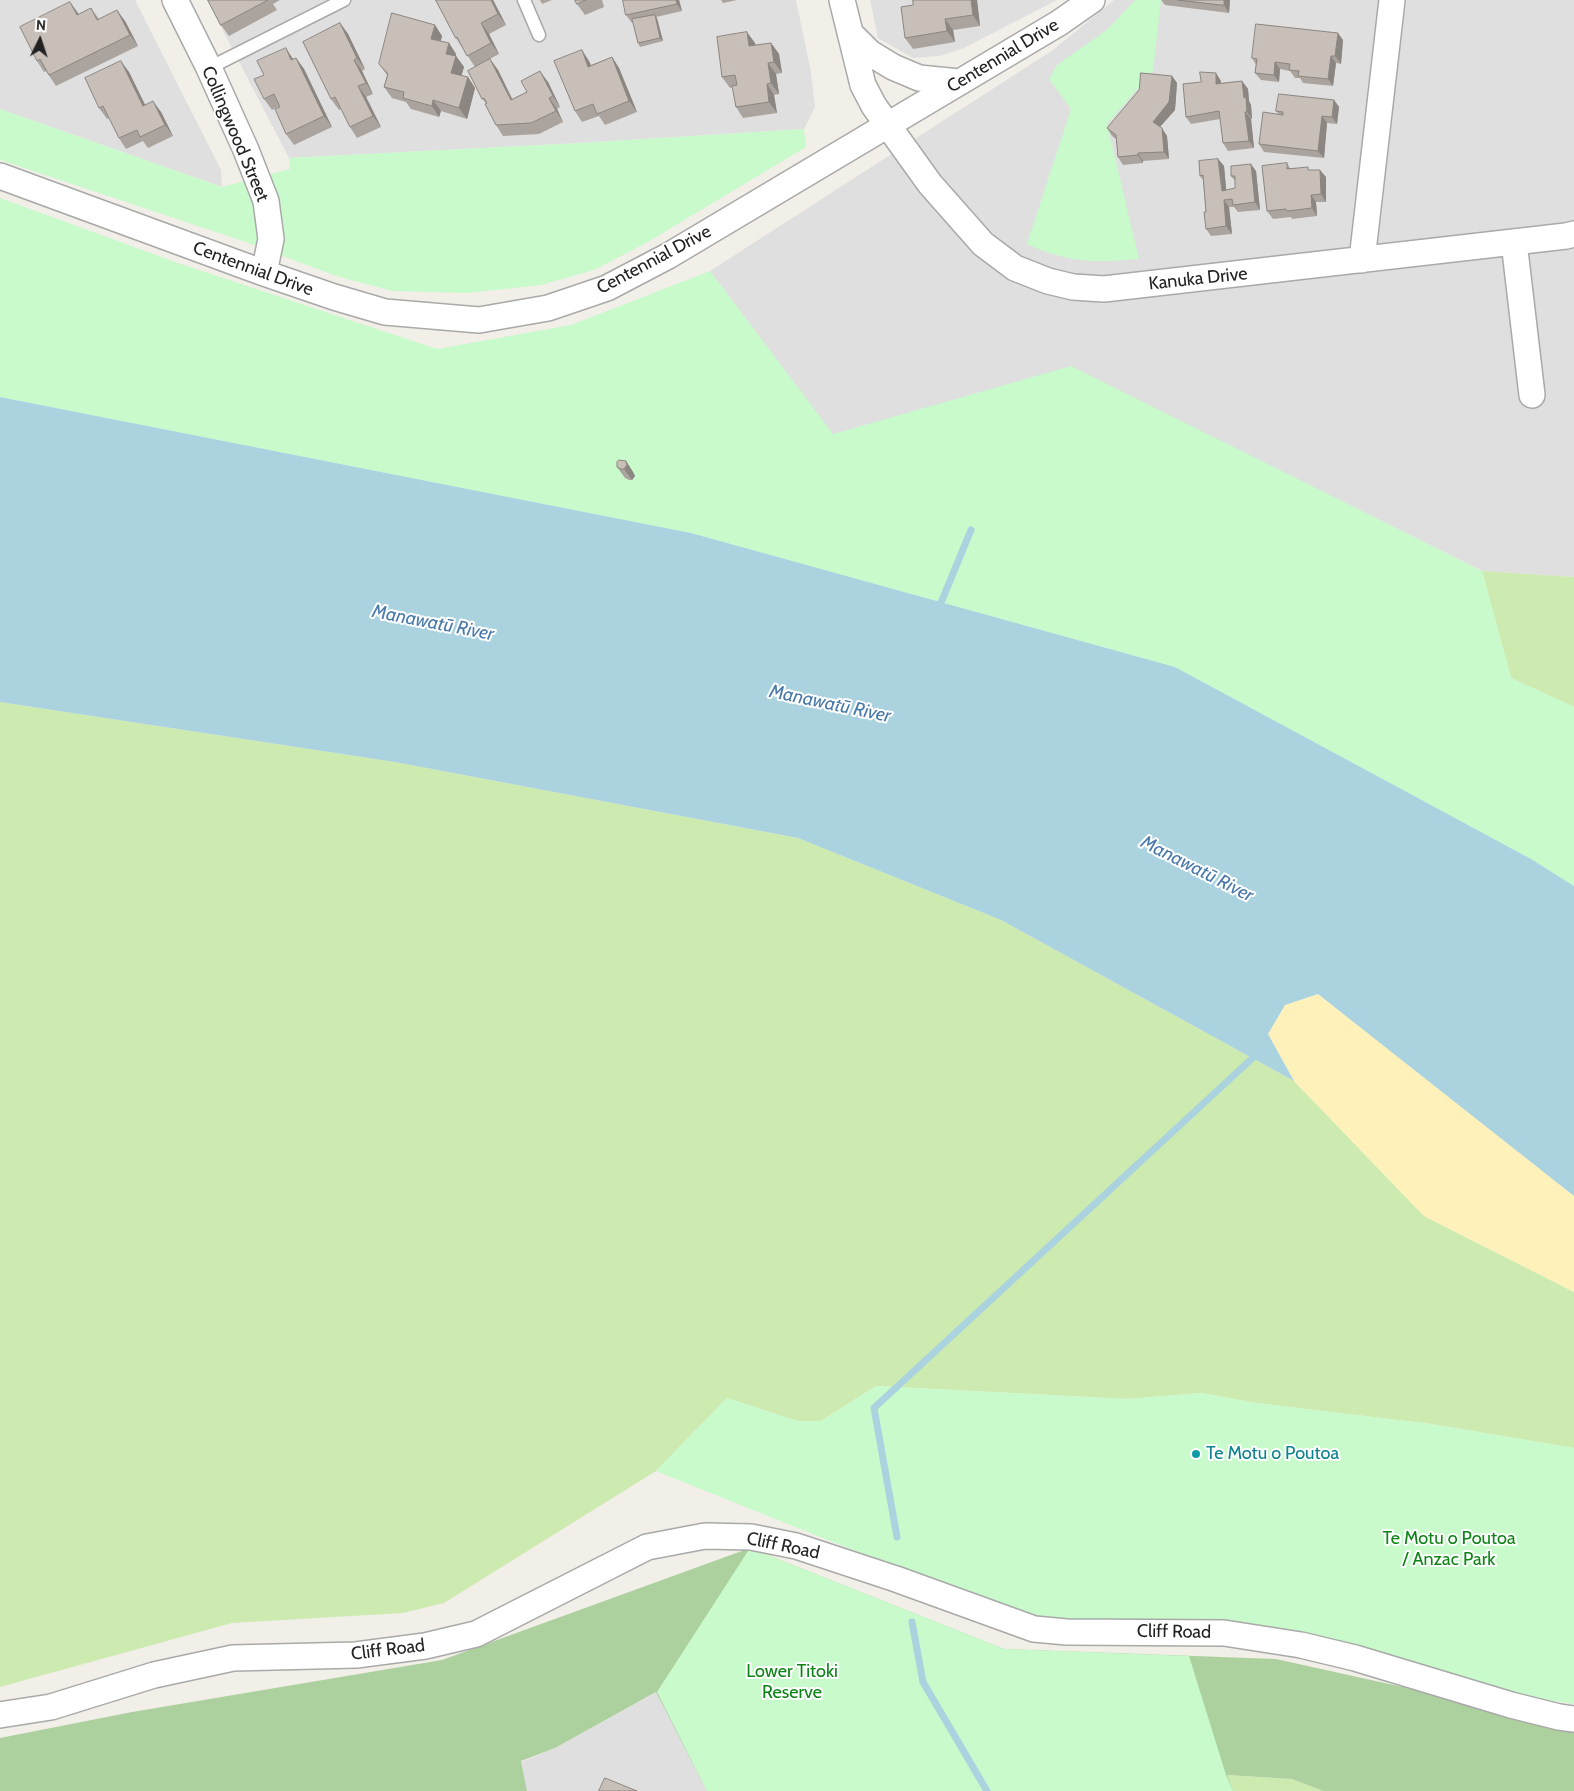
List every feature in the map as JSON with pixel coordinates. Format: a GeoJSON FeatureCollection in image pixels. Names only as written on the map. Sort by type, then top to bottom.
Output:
{"type":"FeatureCollection","features":[{"type":"Feature","properties":{"kind":"street","name":"Collingwood Street"},"geometry":{"type":"LineString","coordinates":[[174,0],[209,68],[246,150],[266,201],[270,239],[264,274]]}},
{"type":"Feature","properties":{"kind":"street","name":"Kanuka Drive"},"geometry":{"type":"LineString","coordinates":[[842,0],[863,85],[874,106],[930,184],[983,244],[1015,268],[1048,281],[1074,287],[1104,289],[1574,234]]}},
{"type":"Feature","properties":{"kind":"street","name":"Centennial Drive"},"geometry":{"type":"LineString","coordinates":[[0,176],[334,298],[385,312],[479,320],[548,308],[607,288],[668,256],[1059,23],[1092,0]]}},
{"type":"Feature","properties":{"kind":"street"},"geometry":{"type":"LineString","coordinates":[[1362,260],[1392,0]]}},
{"type":"Feature","properties":{"kind":"street"},"geometry":{"type":"LineString","coordinates":[[850,33],[870,54],[893,67],[919,78],[959,82]]}},
{"type":"Feature","properties":{"kind":"street"},"geometry":{"type":"LineString","coordinates":[[1514,242],[1532,395]]}},
{"type":"Feature","properties":{"kind":"street","name":"Cliff Road"},"geometry":{"type":"LineString","coordinates":[[0,1715],[50,1707],[154,1676],[233,1658],[356,1655],[425,1646],[476,1634],[647,1547],[705,1536],[751,1537],[796,1546],[896,1579],[1034,1629],[1067,1632],[1224,1633],[1301,1645],[1355,1658],[1511,1705],[1574,1719]]}},
{"type":"Feature","properties":{"kind":"lane"},"geometry":{"type":"LineString","coordinates":[[209,68],[344,0]]}},
{"type":"Feature","properties":{"kind":"lane"},"geometry":{"type":"LineString","coordinates":[[524,0],[539,35]]}},
{"type":"Feature","properties":{"kind":"shaded area"},"geometry":{"type":"Polygon","coordinates":[[[0,0],[135,0],[221,170],[222,187],[0,109],[0,0]]]}},
{"type":"Feature","properties":{"kind":"shaded area"},"geometry":{"type":"Polygon","coordinates":[[[207,0],[796,0],[811,72],[815,107],[804,129],[289,158],[207,0]]]}},
{"type":"Feature","properties":{"kind":"shaded area"},"geometry":{"type":"Polygon","coordinates":[[[870,0],[1057,0],[964,48],[939,56],[913,58],[878,38],[870,0]]]}},
{"type":"Feature","properties":{"kind":"shaded area"},"geometry":{"type":"Polygon","coordinates":[[[1114,0],[1574,0],[1574,577],[1482,571],[1071,367],[833,435],[710,271],[1053,50],[1114,0]]]}},
{"type":"Feature","properties":{"kind":"shaded area"},"geometry":{"type":"Polygon","coordinates":[[[657,1692],[707,1791],[527,1791],[521,1762],[555,1748],[657,1692]]]}},
{"type":"Feature","properties":{"kind":"green space"},"geometry":{"type":"Polygon","coordinates":[[[1135,0],[1161,0],[1153,71],[1107,124],[1139,259],[1095,261],[1056,255],[1027,244],[1071,109],[1049,79],[1057,65],[1108,29],[1135,0]]]}},
{"type":"Feature","properties":{"kind":"green space"},"geometry":{"type":"Polygon","coordinates":[[[0,109],[222,187],[290,169],[289,158],[804,129],[806,147],[646,243],[594,270],[541,285],[467,293],[393,291],[336,276],[240,240],[0,160],[0,109]]]}},
{"type":"Feature","properties":{"kind":"green space"},"geometry":{"type":"Polygon","coordinates":[[[0,198],[178,263],[437,349],[571,325],[710,271],[833,434],[1071,366],[1482,571],[1511,678],[1574,707],[1574,886],[1531,859],[1175,667],[691,533],[0,397],[0,198]]]}},
{"type":"Feature","properties":{"kind":"green space"},"geometry":{"type":"Polygon","coordinates":[[[1482,571],[1574,577],[1574,707],[1511,678],[1482,571]]]}},
{"type":"Feature","properties":{"kind":"green space"},"geometry":{"type":"Polygon","coordinates":[[[0,702],[395,762],[798,838],[1001,920],[1294,1081],[1424,1216],[1574,1292],[1574,1448],[1431,1424],[1256,1403],[1201,1393],[1127,1399],[876,1386],[821,1421],[797,1421],[727,1398],[656,1471],[444,1603],[403,1613],[232,1623],[0,1687],[0,702]]]}},
{"type":"Feature","properties":{"kind":"green space","name":"Te Motu o Poutoa / Anzac Park"},"geometry":{"type":"Polygon","coordinates":[[[876,1386],[1127,1399],[1201,1393],[1256,1403],[1431,1424],[1574,1448],[1574,1704],[1533,1698],[1469,1678],[1355,1652],[1063,1623],[1009,1609],[840,1545],[656,1471],[727,1398],[797,1421],[821,1421],[876,1386]]]}},
{"type":"Feature","properties":{"kind":"green space"},"geometry":{"type":"Polygon","coordinates":[[[750,1548],[1004,1649],[1276,1659],[1457,1699],[1574,1728],[1574,1791],[1323,1791],[1292,1779],[1227,1775],[1233,1791],[707,1791],[656,1692],[555,1748],[521,1761],[527,1791],[0,1791],[0,1738],[132,1712],[442,1660],[750,1548]]]}},
{"type":"Feature","properties":{"kind":"green space","name":"Lower Titoki Reserve"},"geometry":{"type":"Polygon","coordinates":[[[750,1548],[1004,1649],[1189,1656],[1226,1775],[1233,1791],[707,1791],[657,1692],[750,1548]]]}},
{"type":"Feature","properties":{"kind":"green space"},"geometry":{"type":"Polygon","coordinates":[[[1226,1775],[1292,1779],[1323,1791],[1233,1791],[1226,1775]]]}},
{"type":"Feature","properties":{"kind":"sand"},"geometry":{"type":"Polygon","coordinates":[[[1318,994],[1574,1196],[1574,1292],[1424,1216],[1294,1081],[1268,1034],[1285,1005],[1318,994]]]}},
{"type":"Feature","properties":{"kind":"water","name":"Manawatū River"},"geometry":{"type":"Polygon","coordinates":[[[0,397],[691,533],[1175,667],[1531,859],[1574,886],[1574,1196],[1318,994],[1285,1005],[1268,1034],[1294,1081],[1001,920],[798,838],[395,762],[0,702],[0,397]]]}},
{"type":"Feature","properties":{"kind":"building"},"geometry":{"type":"Polygon","coordinates":[[[208,0],[268,0],[221,25],[208,0]]]}},
{"type":"Feature","properties":{"kind":"building"},"geometry":{"type":"Polygon","coordinates":[[[436,0],[491,0],[498,14],[481,23],[491,43],[467,56],[436,0]]]}},
{"type":"Feature","properties":{"kind":"building"},"geometry":{"type":"Polygon","coordinates":[[[575,0],[586,0],[577,4],[575,0]]]}},
{"type":"Feature","properties":{"kind":"building"},"geometry":{"type":"Polygon","coordinates":[[[623,0],[676,0],[677,4],[626,15],[623,0]]]}},
{"type":"Feature","properties":{"kind":"building"},"geometry":{"type":"Polygon","coordinates":[[[913,0],[971,0],[973,15],[945,19],[947,31],[905,38],[901,7],[913,5],[913,0]]]}},
{"type":"Feature","properties":{"kind":"building"},"geometry":{"type":"Polygon","coordinates":[[[1178,0],[1224,0],[1224,5],[1178,0]]]}},
{"type":"Feature","properties":{"kind":"building"},"geometry":{"type":"Polygon","coordinates":[[[70,2],[77,15],[91,8],[97,20],[117,10],[130,35],[49,75],[40,59],[37,61],[20,27],[70,2]]]}},
{"type":"Feature","properties":{"kind":"building"},"geometry":{"type":"Polygon","coordinates":[[[392,13],[435,25],[431,39],[449,43],[446,54],[456,56],[451,73],[468,77],[459,108],[433,100],[432,106],[403,98],[404,92],[384,87],[388,74],[379,64],[392,13]]]}},
{"type":"Feature","properties":{"kind":"building"},"geometry":{"type":"Polygon","coordinates":[[[655,15],[660,38],[638,43],[632,19],[655,15]]]}},
{"type":"Feature","properties":{"kind":"building"},"geometry":{"type":"Polygon","coordinates":[[[340,23],[357,58],[354,60],[366,83],[358,86],[373,116],[350,127],[335,97],[331,99],[303,42],[340,23]]]}},
{"type":"Feature","properties":{"kind":"building"},"geometry":{"type":"Polygon","coordinates":[[[1256,24],[1338,33],[1335,56],[1331,56],[1328,79],[1298,76],[1299,71],[1289,70],[1290,64],[1275,62],[1274,75],[1255,73],[1257,59],[1252,58],[1256,24]]]}},
{"type":"Feature","properties":{"kind":"building"},"geometry":{"type":"Polygon","coordinates":[[[747,32],[749,46],[771,43],[774,62],[768,63],[771,83],[767,84],[769,102],[736,107],[732,86],[737,85],[735,75],[722,77],[717,37],[747,32]]]}},
{"type":"Feature","properties":{"kind":"building"},"geometry":{"type":"Polygon","coordinates":[[[286,48],[291,60],[296,58],[324,116],[286,134],[275,109],[280,107],[274,94],[264,99],[254,79],[264,75],[257,61],[286,48]]]}},
{"type":"Feature","properties":{"kind":"building"},"geometry":{"type":"Polygon","coordinates":[[[582,50],[588,67],[612,57],[629,101],[597,114],[593,104],[575,111],[554,61],[582,50]]]}},
{"type":"Feature","properties":{"kind":"building"},"geometry":{"type":"Polygon","coordinates":[[[490,59],[511,100],[527,92],[521,81],[540,71],[553,96],[549,98],[556,111],[531,123],[496,125],[485,104],[487,103],[484,98],[482,99],[468,71],[490,59]]]}},
{"type":"Feature","properties":{"kind":"building"},"geometry":{"type":"Polygon","coordinates":[[[121,61],[143,106],[153,101],[165,125],[140,137],[137,130],[119,138],[103,106],[99,108],[85,78],[121,61]]]}},
{"type":"Feature","properties":{"kind":"building"},"geometry":{"type":"Polygon","coordinates":[[[1200,72],[1216,73],[1216,84],[1242,81],[1244,98],[1246,97],[1247,112],[1245,112],[1249,141],[1223,143],[1219,111],[1186,117],[1183,84],[1201,82],[1200,72]]]}},
{"type":"Feature","properties":{"kind":"building"},"geometry":{"type":"Polygon","coordinates":[[[1141,73],[1172,76],[1169,102],[1153,122],[1162,128],[1164,152],[1138,153],[1138,155],[1118,157],[1116,135],[1107,128],[1139,90],[1141,73]]]}},
{"type":"Feature","properties":{"kind":"building"},"geometry":{"type":"Polygon","coordinates":[[[1279,94],[1334,100],[1332,117],[1322,116],[1318,151],[1259,144],[1263,112],[1283,115],[1283,112],[1276,111],[1279,94]]]}},
{"type":"Feature","properties":{"kind":"building"},"geometry":{"type":"Polygon","coordinates":[[[1218,159],[1222,191],[1235,188],[1235,176],[1231,176],[1231,166],[1251,164],[1255,202],[1233,205],[1232,199],[1224,200],[1226,226],[1206,229],[1203,175],[1200,176],[1199,161],[1218,159]]]}},
{"type":"Feature","properties":{"kind":"building"},"geometry":{"type":"Polygon","coordinates":[[[1287,163],[1287,169],[1308,167],[1308,170],[1320,170],[1321,194],[1311,195],[1312,208],[1267,211],[1262,166],[1287,163]]]}},
{"type":"Feature","properties":{"kind":"building"},"geometry":{"type":"Polygon","coordinates":[[[619,460],[626,461],[627,465],[624,469],[617,467],[619,460]]]}},
{"type":"Feature","properties":{"kind":"building"},"geometry":{"type":"Polygon","coordinates":[[[605,1778],[637,1791],[599,1791],[605,1778]]]}},
{"type":"Feature","properties":{"kind":"waterway"},"geometry":{"type":"LineString","coordinates":[[938,610],[971,530]]}},
{"type":"Feature","properties":{"kind":"waterway"},"geometry":{"type":"LineString","coordinates":[[897,1537],[874,1408],[1258,1053]]}},
{"type":"Feature","properties":{"kind":"waterway"},"geometry":{"type":"LineString","coordinates":[[912,1622],[923,1682],[987,1791]]}},
{"type":"Feature","properties":{"kind":"place","name":"Te Motu o Poutoa"},"geometry":{"type":"Point","coordinates":[1196,1454]}}]}
